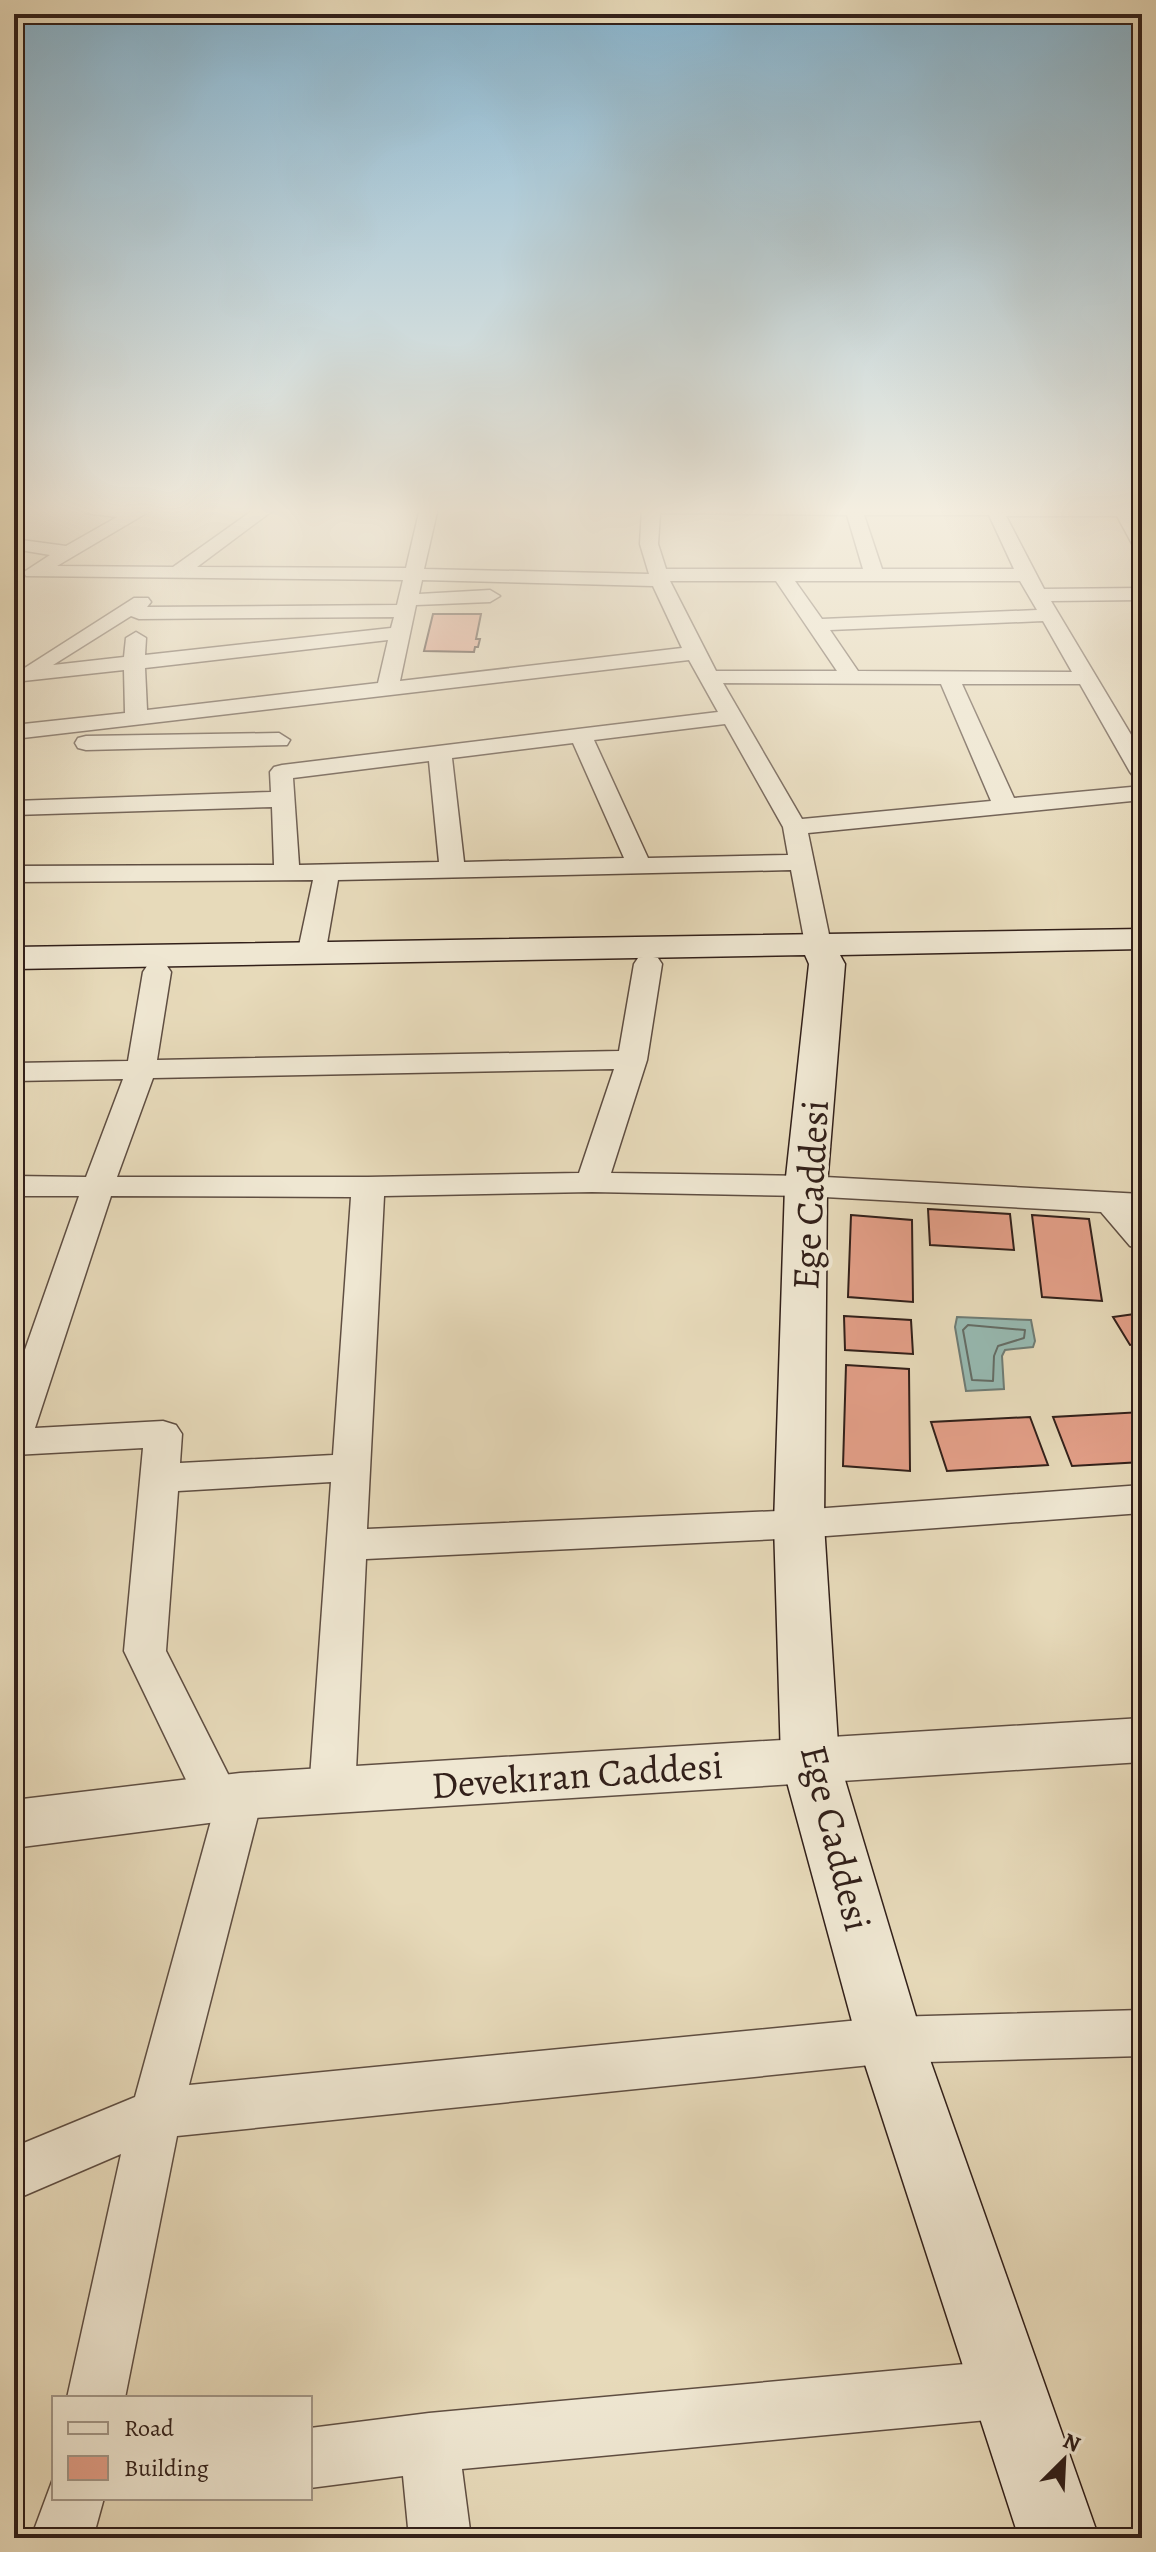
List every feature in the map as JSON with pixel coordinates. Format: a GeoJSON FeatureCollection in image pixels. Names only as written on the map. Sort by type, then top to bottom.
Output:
{"type":"FeatureCollection","features":[{"type":"Feature","properties":{"kind":"main road"},"geometry":{"type":"LineString","coordinates":[[14,974],[648,964],[1142,939]]}},
{"type":"Feature","properties":{"kind":"main road"},"geometry":{"type":"LineString","coordinates":[[14,958],[823,954],[1142,957]]}},
{"type":"Feature","properties":{"kind":"main road","name":"Ege Caddesi"},"geometry":{"type":"LineString","coordinates":[[823,954],[806,1186],[799,1524],[810,1760],[890,2040],[1059,2538]]}},
{"type":"Feature","properties":{"kind":"street"},"geometry":{"type":"LineString","coordinates":[[18,675],[105,627]]}},
{"type":"Feature","properties":{"kind":"street"},"geometry":{"type":"LineString","coordinates":[[136,718],[134,661],[138,627]]}},
{"type":"Feature","properties":{"kind":"street"},"geometry":{"type":"LineString","coordinates":[[387,689],[400,627]]}},
{"type":"Feature","properties":{"kind":"street"},"geometry":{"type":"LineString","coordinates":[[683,627],[795,827],[823,954]]}},
{"type":"Feature","properties":{"kind":"street"},"geometry":{"type":"LineString","coordinates":[[819,627],[852,677]]}},
{"type":"Feature","properties":{"kind":"street"},"geometry":{"type":"LineString","coordinates":[[1057,627],[1142,772]]}},
{"type":"Feature","properties":{"kind":"street"},"geometry":{"type":"LineString","coordinates":[[18,675],[399,633]]}},
{"type":"Feature","properties":{"kind":"street"},"geometry":{"type":"LineString","coordinates":[[14,732],[695,653]]}},
{"type":"Feature","properties":{"kind":"street"},"geometry":{"type":"LineString","coordinates":[[709,677],[1087,678]]}},
{"type":"Feature","properties":{"kind":"street"},"geometry":{"type":"LineString","coordinates":[[949,678],[1005,806]]}},
{"type":"Feature","properties":{"kind":"street"},"geometry":{"type":"LineString","coordinates":[[276,701],[285,799],[287,873]]}},
{"type":"Feature","properties":{"kind":"street"},"geometry":{"type":"LineString","coordinates":[[282,772],[731,717]]}},
{"type":"Feature","properties":{"kind":"street"},"geometry":{"type":"LineString","coordinates":[[1119,732],[1142,732]]}},
{"type":"Feature","properties":{"kind":"street"},"geometry":{"type":"LineString","coordinates":[[581,736],[640,867]]}},
{"type":"Feature","properties":{"kind":"street"},"geometry":{"type":"LineString","coordinates":[[14,746],[279,740]]}},
{"type":"Feature","properties":{"kind":"street"},"geometry":{"type":"LineString","coordinates":[[440,754],[452,869]]}},
{"type":"Feature","properties":{"kind":"street"},"geometry":{"type":"LineString","coordinates":[[795,827],[1142,793]]}},
{"type":"Feature","properties":{"kind":"street"},"geometry":{"type":"LineString","coordinates":[[14,808],[285,799]]}},
{"type":"Feature","properties":{"kind":"street"},"geometry":{"type":"LineString","coordinates":[[14,874],[287,873],[803,862]]}},
{"type":"Feature","properties":{"kind":"street"},"geometry":{"type":"LineString","coordinates":[[311,955],[327,872]]}},
{"type":"Feature","properties":{"kind":"street"},"geometry":{"type":"LineString","coordinates":[[592,1182],[632,1060],[648,964]]}},
{"type":"Feature","properties":{"kind":"street"},"geometry":{"type":"LineString","coordinates":[[14,1435],[98,1186],[141,1071],[157,972]]}},
{"type":"Feature","properties":{"kind":"street"},"geometry":{"type":"LineString","coordinates":[[14,1072],[632,1060]]}},
{"type":"Feature","properties":{"kind":"street"},"geometry":{"type":"LineString","coordinates":[[14,1186],[368,1187],[592,1182],[806,1186],[1126,1203],[1142,1239]]}},
{"type":"Feature","properties":{"kind":"street"},"geometry":{"type":"LineString","coordinates":[[332,1792],[368,1187]]}},
{"type":"Feature","properties":{"kind":"street"},"geometry":{"type":"LineString","coordinates":[[14,1442],[163,1434],[145,1651],[229,1798],[156,2113],[96,2396]]}},
{"type":"Feature","properties":{"kind":"street"},"geometry":{"type":"LineString","coordinates":[[159,1478],[351,1468]]}},
{"type":"Feature","properties":{"kind":"street"},"geometry":{"type":"LineString","coordinates":[[347,1545],[799,1524],[1142,1499]]}},
{"type":"Feature","properties":{"kind":"street","name":"Devekıran Caddesi"},"geometry":{"type":"LineString","coordinates":[[14,1824],[229,1798],[1142,1740]]}},
{"type":"Feature","properties":{"kind":"street"},"geometry":{"type":"LineString","coordinates":[[14,2174],[156,2113],[890,2040],[1142,2033]]}},
{"type":"Feature","properties":{"kind":"street"},"geometry":{"type":"LineString","coordinates":[[312,2458],[429,2443],[1009,2389]]}},
{"type":"Feature","properties":{"kind":"street"},"geometry":{"type":"LineString","coordinates":[[429,2443],[440,2538]]}},
{"type":"Feature","properties":{"kind":"street"},"geometry":{"type":"LineString","coordinates":[[62,2538],[73,2500]]}},
{"type":"Feature","properties":{"kind":"water"},"geometry":{"type":"Polygon","coordinates":[[[957,1317],[1031,1320],[1035,1341],[1033,1347],[1005,1350],[1002,1356],[1004,1389],[966,1391],[955,1327],[957,1317]]]}},
{"type":"Feature","properties":{"kind":"building"},"geometry":{"type":"Polygon","coordinates":[[[430,627],[478,627],[476,639],[480,639],[474,652],[424,651],[430,627]]]}},
{"type":"Feature","properties":{"kind":"building"},"geometry":{"type":"Polygon","coordinates":[[[928,1209],[1010,1214],[1014,1250],[930,1245],[928,1209]]]}},
{"type":"Feature","properties":{"kind":"building"},"geometry":{"type":"Polygon","coordinates":[[[851,1215],[912,1220],[913,1302],[848,1297],[851,1215]]]}},
{"type":"Feature","properties":{"kind":"building"},"geometry":{"type":"Polygon","coordinates":[[[1032,1215],[1089,1219],[1102,1301],[1042,1297],[1032,1215]]]}},
{"type":"Feature","properties":{"kind":"building"},"geometry":{"type":"Polygon","coordinates":[[[1142,1313],[1142,1343],[1130,1345],[1113,1317],[1142,1313]]]}},
{"type":"Feature","properties":{"kind":"building"},"geometry":{"type":"Polygon","coordinates":[[[844,1316],[911,1320],[913,1354],[845,1350],[844,1316]]]}},
{"type":"Feature","properties":{"kind":"building"},"geometry":{"type":"Polygon","coordinates":[[[846,1365],[909,1369],[910,1471],[843,1466],[846,1365]]]}},
{"type":"Feature","properties":{"kind":"building"},"geometry":{"type":"Polygon","coordinates":[[[1142,1412],[1142,1462],[1072,1466],[1053,1417],[1142,1412]]]}},
{"type":"Feature","properties":{"kind":"building"},"geometry":{"type":"Polygon","coordinates":[[[1030,1417],[1048,1465],[947,1471],[931,1422],[1030,1417]]]}}]}
